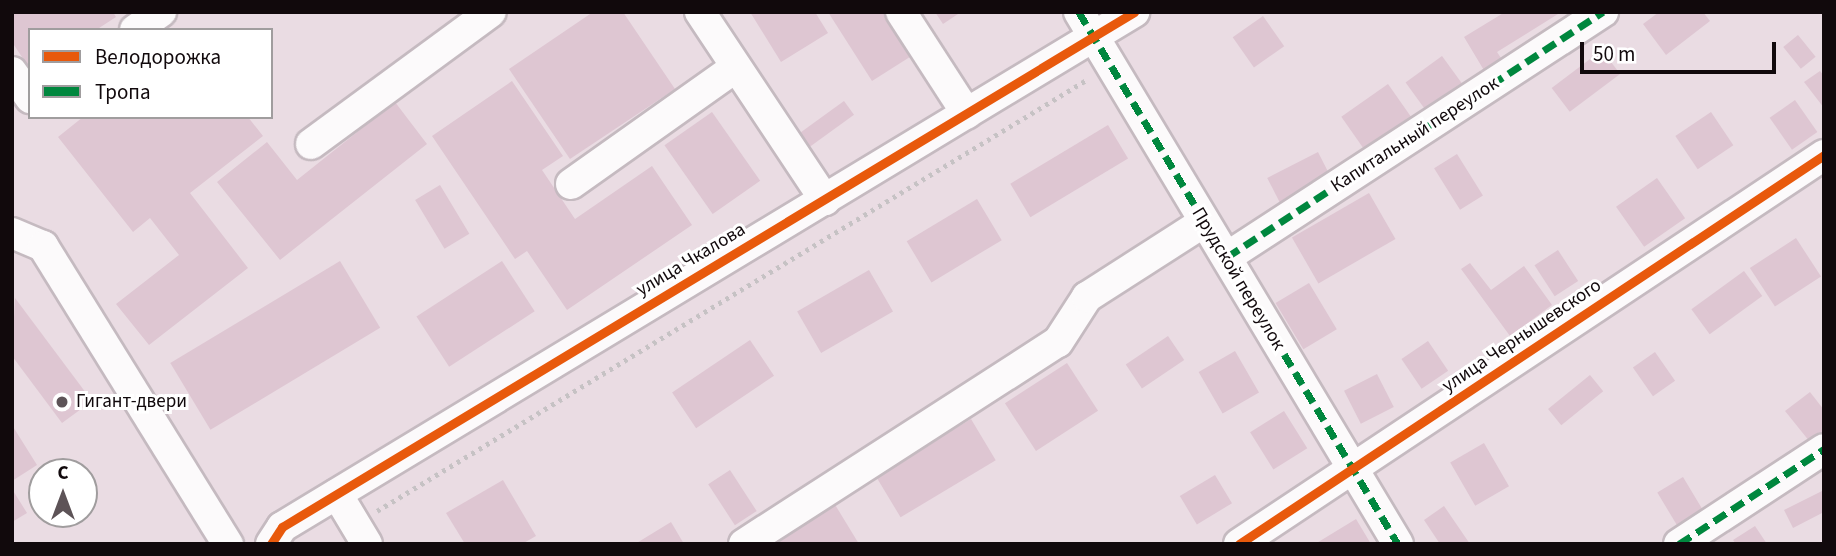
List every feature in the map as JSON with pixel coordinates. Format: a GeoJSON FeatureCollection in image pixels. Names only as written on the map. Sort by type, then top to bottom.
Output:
{"type":"FeatureCollection","features":[{"type":"Feature","properties":{"kind":"street"},"geometry":{"type":"LineString","coordinates":[[311,144],[491,12]]}},
{"type":"Feature","properties":{"kind":"street"},"geometry":{"type":"LineString","coordinates":[[699,12],[825,200]]}},
{"type":"Feature","properties":{"kind":"street"},"geometry":{"type":"LineString","coordinates":[[901,12],[967,114]]}},
{"type":"Feature","properties":{"kind":"street","name":"Прудской переулок"},"geometry":{"type":"LineString","coordinates":[[1079,12],[1398,544]]}},
{"type":"Feature","properties":{"kind":"street","name":"улица Чкалова"},"geometry":{"type":"LineString","coordinates":[[271,544],[282,527],[1134,12]]}},
{"type":"Feature","properties":{"kind":"street","name":"Капитальный переулок"},"geometry":{"type":"LineString","coordinates":[[1227,257],[1603,12]]}},
{"type":"Feature","properties":{"kind":"street"},"geometry":{"type":"LineString","coordinates":[[571,184],[735,68]]}},
{"type":"Feature","properties":{"kind":"street"},"geometry":{"type":"LineString","coordinates":[[12,72],[28,95]]}},
{"type":"Feature","properties":{"kind":"street","name":"улица Чернышевского"},"geometry":{"type":"LineString","coordinates":[[1239,544],[1824,155]]}},
{"type":"Feature","properties":{"kind":"street"},"geometry":{"type":"LineString","coordinates":[[744,544],[1058,342],[1087,297],[1204,222]]}},
{"type":"Feature","properties":{"kind":"street"},"geometry":{"type":"LineString","coordinates":[[12,233],[43,246],[228,544]]}},
{"type":"Feature","properties":{"kind":"street"},"geometry":{"type":"LineString","coordinates":[[1679,544],[1824,449]]}},
{"type":"Feature","properties":{"kind":"street"},"geometry":{"type":"LineString","coordinates":[[337,494],[362,534]]}},
{"type":"Feature","properties":{"kind":"path"},"geometry":{"type":"LineString","coordinates":[[362,534],[1111,65]]}},
{"type":"Feature","properties":{"kind":"building"},"geometry":{"type":"Polygon","coordinates":[[[12,12],[113,12],[116,17],[99,28],[28,28],[28,66],[12,42],[12,12]]]}},
{"type":"Feature","properties":{"kind":"building"},"geometry":{"type":"Polygon","coordinates":[[[593,12],[623,12],[675,89],[570,159],[509,69],[593,12]]]}},
{"type":"Feature","properties":{"kind":"building"},"geometry":{"type":"Polygon","coordinates":[[[750,12],[815,12],[828,33],[781,62],[750,12]]]}},
{"type":"Feature","properties":{"kind":"building"},"geometry":{"type":"Polygon","coordinates":[[[828,12],[885,12],[913,55],[872,81],[828,12]]]}},
{"type":"Feature","properties":{"kind":"building"},"geometry":{"type":"Polygon","coordinates":[[[935,12],[961,12],[943,24],[935,12]]]}},
{"type":"Feature","properties":{"kind":"building"},"geometry":{"type":"Polygon","coordinates":[[[1505,12],[1558,14],[1497,52],[1503,61],[1485,72],[1464,37],[1505,12]]]}},
{"type":"Feature","properties":{"kind":"building"},"geometry":{"type":"Polygon","coordinates":[[[1659,12],[1703,12],[1710,21],[1666,55],[1643,24],[1659,12]]]}},
{"type":"Feature","properties":{"kind":"building"},"geometry":{"type":"Polygon","coordinates":[[[1263,16],[1284,46],[1254,68],[1233,37],[1263,16]]]}},
{"type":"Feature","properties":{"kind":"building"},"geometry":{"type":"Polygon","coordinates":[[[1798,35],[1816,57],[1801,69],[1783,47],[1798,35]]]}},
{"type":"Feature","properties":{"kind":"building"},"geometry":{"type":"Polygon","coordinates":[[[1602,50],[1620,74],[1570,112],[1552,88],[1602,50]]]}},
{"type":"Feature","properties":{"kind":"building"},"geometry":{"type":"Polygon","coordinates":[[[1442,56],[1462,84],[1426,110],[1406,82],[1442,56]]]}},
{"type":"Feature","properties":{"kind":"building"},"geometry":{"type":"Polygon","coordinates":[[[1820,71],[1824,76],[1824,108],[1804,82],[1820,71]]]}},
{"type":"Feature","properties":{"kind":"building"},"geometry":{"type":"Polygon","coordinates":[[[512,81],[563,156],[542,170],[575,219],[652,166],[692,225],[567,310],[527,251],[515,259],[432,136],[512,81]]]}},
{"type":"Feature","properties":{"kind":"building"},"geometry":{"type":"Polygon","coordinates":[[[1388,84],[1413,120],[1367,153],[1341,117],[1388,84]]]}},
{"type":"Feature","properties":{"kind":"building"},"geometry":{"type":"Polygon","coordinates":[[[1795,100],[1817,132],[1792,150],[1770,118],[1795,100]]]}},
{"type":"Feature","properties":{"kind":"building"},"geometry":{"type":"Polygon","coordinates":[[[844,101],[854,115],[809,147],[800,133],[844,101]]]}},
{"type":"Feature","properties":{"kind":"building"},"geometry":{"type":"Polygon","coordinates":[[[395,102],[427,144],[280,260],[217,182],[267,142],[297,180],[395,102]]]}},
{"type":"Feature","properties":{"kind":"building"},"geometry":{"type":"Polygon","coordinates":[[[712,112],[760,181],[713,214],[664,145],[712,112]]]}},
{"type":"Feature","properties":{"kind":"building"},"geometry":{"type":"Polygon","coordinates":[[[1711,112],[1733,145],[1698,169],[1675,136],[1711,112]]]}},
{"type":"Feature","properties":{"kind":"building"},"geometry":{"type":"Polygon","coordinates":[[[80,119],[250,119],[263,136],[190,193],[248,268],[149,345],[116,304],[179,255],[150,218],[133,232],[58,137],[80,119]]]}},
{"type":"Feature","properties":{"kind":"building"},"geometry":{"type":"Polygon","coordinates":[[[1108,125],[1128,158],[1030,217],[1010,184],[1108,125]]]}},
{"type":"Feature","properties":{"kind":"building"},"geometry":{"type":"Polygon","coordinates":[[[1318,152],[1333,181],[1282,207],[1267,178],[1318,152]]]}},
{"type":"Feature","properties":{"kind":"building"},"geometry":{"type":"Polygon","coordinates":[[[1457,154],[1483,196],[1460,210],[1434,168],[1457,154]]]}},
{"type":"Feature","properties":{"kind":"building"},"geometry":{"type":"Polygon","coordinates":[[[1657,178],[1685,218],[1644,247],[1616,207],[1657,178]]]}},
{"type":"Feature","properties":{"kind":"building"},"geometry":{"type":"Polygon","coordinates":[[[440,185],[469,234],[444,249],[415,200],[440,185]]]}},
{"type":"Feature","properties":{"kind":"building"},"geometry":{"type":"Polygon","coordinates":[[[1369,193],[1396,239],[1318,283],[1292,238],[1369,193]]]}},
{"type":"Feature","properties":{"kind":"building"},"geometry":{"type":"Polygon","coordinates":[[[977,199],[1002,240],[931,282],[907,241],[977,199]]]}},
{"type":"Feature","properties":{"kind":"building"},"geometry":{"type":"Polygon","coordinates":[[[1796,238],[1821,277],[1775,307],[1750,268],[1796,238]]]}},
{"type":"Feature","properties":{"kind":"building"},"geometry":{"type":"Polygon","coordinates":[[[1558,250],[1578,281],[1555,296],[1535,265],[1558,250]]]}},
{"type":"Feature","properties":{"kind":"building"},"geometry":{"type":"Polygon","coordinates":[[[340,261],[380,328],[210,430],[170,363],[340,261]]]}},
{"type":"Feature","properties":{"kind":"building"},"geometry":{"type":"Polygon","coordinates":[[[502,261],[535,311],[449,367],[416,317],[502,261]]]}},
{"type":"Feature","properties":{"kind":"building"},"geometry":{"type":"Polygon","coordinates":[[[1470,263],[1491,290],[1524,266],[1552,305],[1510,336],[1461,269],[1470,263]]]}},
{"type":"Feature","properties":{"kind":"building"},"geometry":{"type":"Polygon","coordinates":[[[869,270],[893,312],[821,353],[797,312],[869,270]]]}},
{"type":"Feature","properties":{"kind":"building"},"geometry":{"type":"Polygon","coordinates":[[[1744,271],[1762,296],[1710,334],[1691,309],[1744,271]]]}},
{"type":"Feature","properties":{"kind":"building"},"geometry":{"type":"Polygon","coordinates":[[[1309,283],[1337,329],[1303,349],[1276,303],[1309,283]]]}},
{"type":"Feature","properties":{"kind":"building"},"geometry":{"type":"Polygon","coordinates":[[[15,298],[92,401],[62,423],[12,356],[15,298]]]}},
{"type":"Feature","properties":{"kind":"building"},"geometry":{"type":"Polygon","coordinates":[[[1168,336],[1184,360],[1142,389],[1126,365],[1168,336]]]}},
{"type":"Feature","properties":{"kind":"building"},"geometry":{"type":"Polygon","coordinates":[[[750,340],[774,376],[696,428],[672,393],[750,340]]]}},
{"type":"Feature","properties":{"kind":"building"},"geometry":{"type":"Polygon","coordinates":[[[1428,341],[1448,371],[1422,389],[1401,359],[1428,341]]]}},
{"type":"Feature","properties":{"kind":"building"},"geometry":{"type":"Polygon","coordinates":[[[1235,351],[1259,393],[1223,414],[1199,372],[1235,351]]]}},
{"type":"Feature","properties":{"kind":"building"},"geometry":{"type":"Polygon","coordinates":[[[1655,352],[1675,381],[1653,396],[1633,367],[1655,352]]]}},
{"type":"Feature","properties":{"kind":"building"},"geometry":{"type":"Polygon","coordinates":[[[1067,363],[1098,411],[1036,451],[1005,403],[1067,363]]]}},
{"type":"Feature","properties":{"kind":"building"},"geometry":{"type":"Polygon","coordinates":[[[1377,374],[1394,407],[1361,424],[1344,391],[1377,374]]]}},
{"type":"Feature","properties":{"kind":"building"},"geometry":{"type":"Polygon","coordinates":[[[1590,375],[1603,391],[1561,425],[1548,409],[1590,375]]]}},
{"type":"Feature","properties":{"kind":"building"},"geometry":{"type":"Polygon","coordinates":[[[1810,392],[1824,410],[1824,431],[1810,442],[1785,411],[1810,392]]]}},
{"type":"Feature","properties":{"kind":"building"},"geometry":{"type":"Polygon","coordinates":[[[1284,411],[1307,448],[1273,470],[1250,432],[1284,411]]]}},
{"type":"Feature","properties":{"kind":"building"},"geometry":{"type":"Polygon","coordinates":[[[971,419],[996,460],[901,517],[876,476],[971,419]]]}},
{"type":"Feature","properties":{"kind":"building"},"geometry":{"type":"Polygon","coordinates":[[[12,425],[33,458],[28,458],[28,471],[12,481],[12,425]]]}},
{"type":"Feature","properties":{"kind":"building"},"geometry":{"type":"Polygon","coordinates":[[[1484,443],[1509,486],[1475,506],[1450,462],[1484,443]]]}},
{"type":"Feature","properties":{"kind":"building"},"geometry":{"type":"Polygon","coordinates":[[[730,470],[757,511],[735,525],[708,484],[730,470]]]}},
{"type":"Feature","properties":{"kind":"building"},"geometry":{"type":"Polygon","coordinates":[[[1215,475],[1232,503],[1197,524],[1180,496],[1215,475]]]}},
{"type":"Feature","properties":{"kind":"building"},"geometry":{"type":"Polygon","coordinates":[[[1683,477],[1704,512],[1678,528],[1657,492],[1683,477]]]}},
{"type":"Feature","properties":{"kind":"building"},"geometry":{"type":"Polygon","coordinates":[[[503,480],[536,536],[522,544],[465,544],[446,513],[503,480]]]}},
{"type":"Feature","properties":{"kind":"building"},"geometry":{"type":"Polygon","coordinates":[[[12,489],[27,513],[12,522],[12,489]]]}},
{"type":"Feature","properties":{"kind":"building"},"geometry":{"type":"Polygon","coordinates":[[[1824,490],[1824,512],[1793,528],[1784,510],[1824,490]]]}},
{"type":"Feature","properties":{"kind":"building"},"geometry":{"type":"Polygon","coordinates":[[[834,503],[859,544],[768,544],[834,503]]]}},
{"type":"Feature","properties":{"kind":"building"},"geometry":{"type":"Polygon","coordinates":[[[1444,506],[1470,544],[1440,544],[1424,520],[1444,506]]]}},
{"type":"Feature","properties":{"kind":"building"},"geometry":{"type":"Polygon","coordinates":[[[1356,519],[1371,544],[1315,544],[1356,519]]]}},
{"type":"Feature","properties":{"kind":"building"},"geometry":{"type":"Polygon","coordinates":[[[671,522],[684,544],[635,544],[671,522]]]}},
{"type":"Feature","properties":{"kind":"building"},"geometry":{"type":"Polygon","coordinates":[[[1755,526],[1767,544],[1736,544],[1733,540],[1755,526]]]}},
{"type":"Feature","properties":{"kind":"marked path"},"geometry":{"type":"LineString","coordinates":[[1079,12],[1398,544]]}},
{"type":"Feature","properties":{"kind":"marked path"},"geometry":{"type":"LineString","coordinates":[[1227,257],[1603,12]]}},
{"type":"Feature","properties":{"kind":"marked path"},"geometry":{"type":"LineString","coordinates":[[1679,544],[1824,449]]}},
{"type":"Feature","properties":{"kind":"cycle path"},"geometry":{"type":"LineString","coordinates":[[271,544],[282,527],[1134,12]]}},
{"type":"Feature","properties":{"kind":"cycle path"},"geometry":{"type":"LineString","coordinates":[[1239,544],[1824,155]]}},
{"type":"Feature","properties":{"kind":"place","name":"Гигант-двери"},"geometry":{"type":"Point","coordinates":[62,402]}}]}
